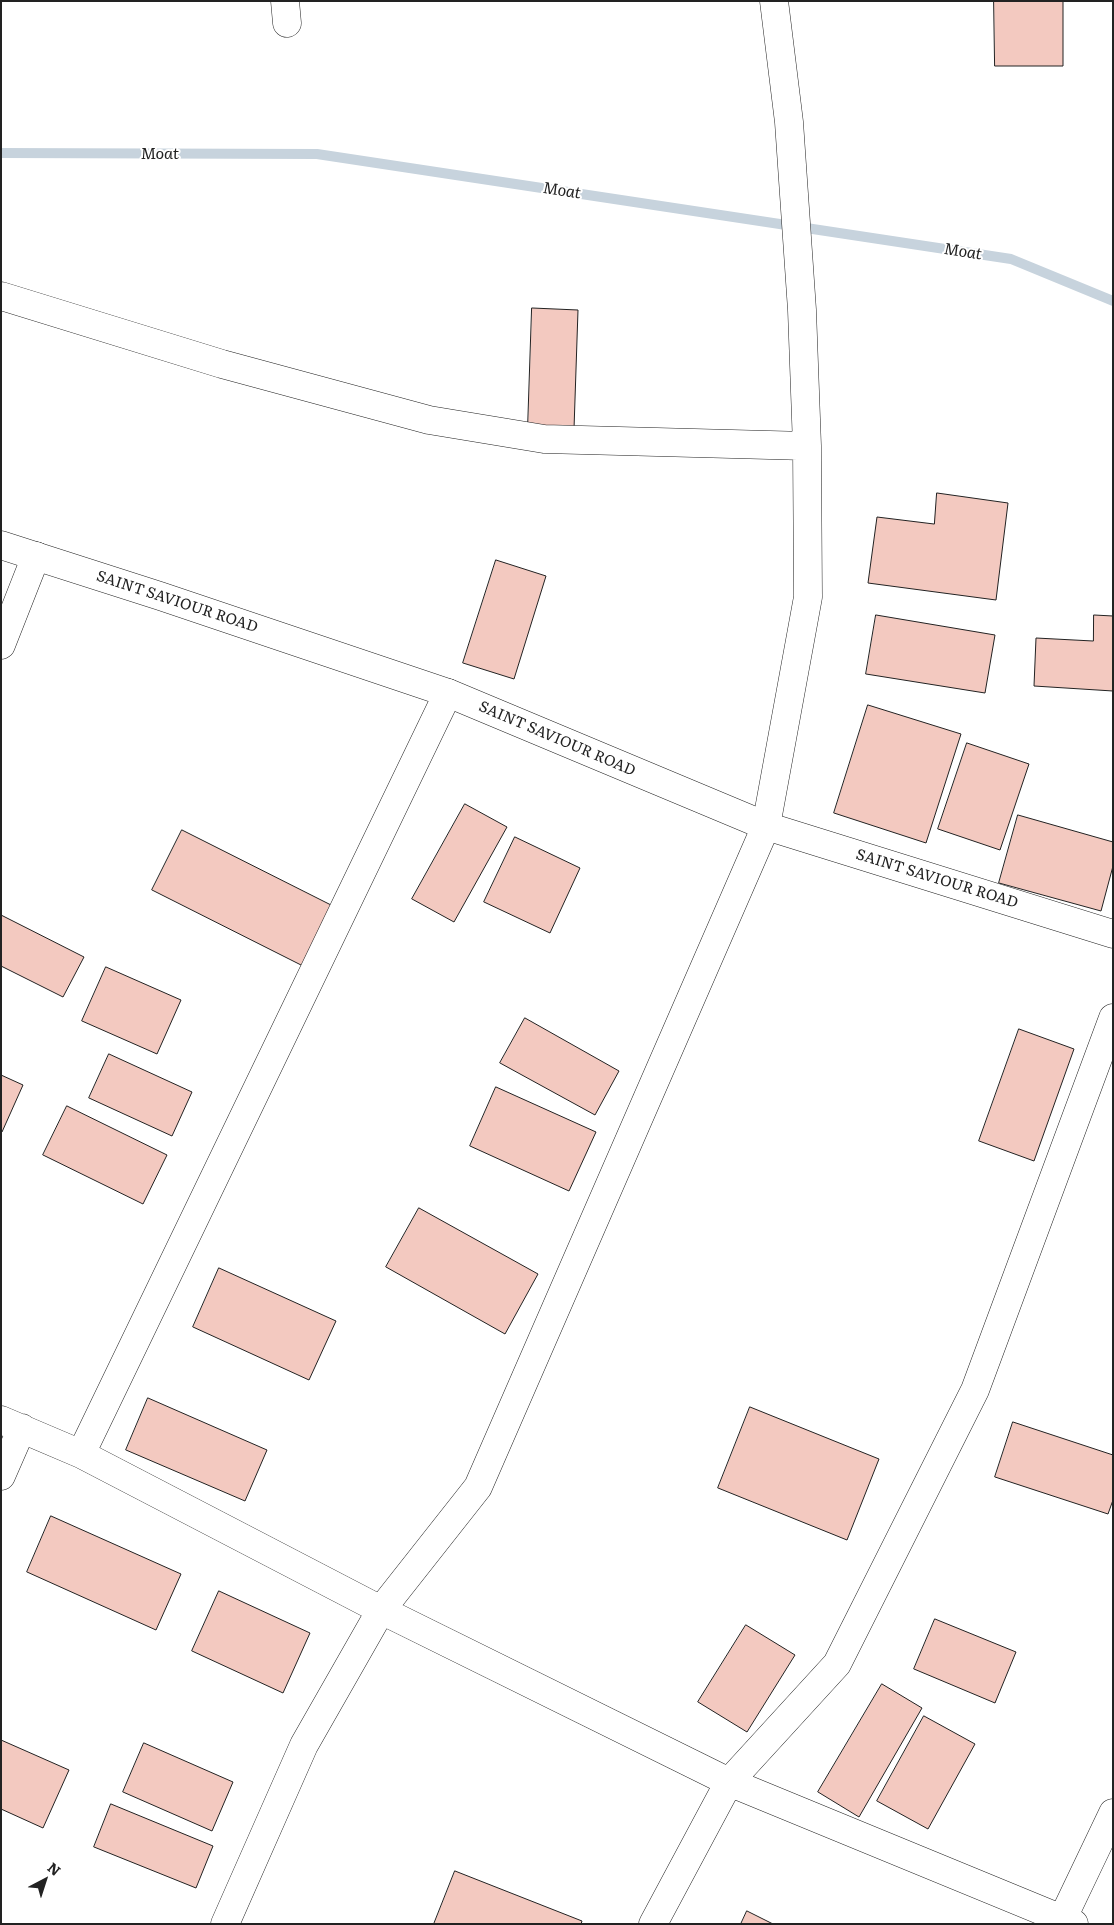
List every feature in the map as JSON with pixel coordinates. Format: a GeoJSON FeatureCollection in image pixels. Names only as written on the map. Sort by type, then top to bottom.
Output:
{"type":"FeatureCollection","features":[{"type":"Feature","properties":{"kind":"street"},"geometry":{"type":"LineString","coordinates":[[225,1924],[304,1745],[381,1610],[478,1487],[766,826],[808,596],[807,446],[802,310],[789,122],[774,1]]}},
{"type":"Feature","properties":{"kind":"street"},"geometry":{"type":"LineString","coordinates":[[1,296],[222,364],[429,420],[544,439],[807,446]]}},
{"type":"Feature","properties":{"kind":"street","name":"SAINT SAVIOUR ROAD"},"geometry":{"type":"LineString","coordinates":[[1,545],[448,693],[766,826],[1113,934]]}},
{"type":"Feature","properties":{"kind":"street"},"geometry":{"type":"LineString","coordinates":[[1,644],[36,556]]}},
{"type":"Feature","properties":{"kind":"street"},"geometry":{"type":"LineString","coordinates":[[81,1454],[448,693]]}},
{"type":"Feature","properties":{"kind":"street"},"geometry":{"type":"LineString","coordinates":[[653,1924],[729,1782],[837,1664],[975,1390],[1113,1018]]}},
{"type":"Feature","properties":{"kind":"street"},"geometry":{"type":"LineString","coordinates":[[1,1476],[12,1424],[81,1454],[381,1610],[729,1782],[1066,1922],[1113,1813]]}},
{"type":"Feature","properties":{"kind":"building"},"geometry":{"type":"Polygon","coordinates":[[[994,1],[1063,1],[1063,66],[995,66],[994,1]]]}},
{"type":"Feature","properties":{"kind":"building"},"geometry":{"type":"Polygon","coordinates":[[[532,308],[578,310],[574,429],[528,427],[532,308]]]}},
{"type":"Feature","properties":{"kind":"building"},"geometry":{"type":"Polygon","coordinates":[[[937,493],[1008,503],[996,600],[868,583],[877,517],[934,524],[937,493]]]}},
{"type":"Feature","properties":{"kind":"building"},"geometry":{"type":"Polygon","coordinates":[[[496,560],[546,576],[514,679],[463,663],[496,560]]]}},
{"type":"Feature","properties":{"kind":"building"},"geometry":{"type":"Polygon","coordinates":[[[876,615],[995,635],[985,693],[866,674],[876,615]]]}},
{"type":"Feature","properties":{"kind":"building"},"geometry":{"type":"Polygon","coordinates":[[[1094,615],[1113,616],[1113,691],[1034,686],[1036,638],[1093,641],[1094,615]]]}},
{"type":"Feature","properties":{"kind":"building"},"geometry":{"type":"Polygon","coordinates":[[[868,705],[961,734],[926,843],[834,813],[868,705]]]}},
{"type":"Feature","properties":{"kind":"building"},"geometry":{"type":"Polygon","coordinates":[[[967,743],[1029,764],[1000,850],[938,829],[967,743]]]}},
{"type":"Feature","properties":{"kind":"building"},"geometry":{"type":"Polygon","coordinates":[[[465,804],[507,827],[454,922],[412,899],[465,804]]]}},
{"type":"Feature","properties":{"kind":"building"},"geometry":{"type":"Polygon","coordinates":[[[1018,815],[1113,842],[1113,866],[1101,911],[999,883],[1018,815]]]}},
{"type":"Feature","properties":{"kind":"building"},"geometry":{"type":"Polygon","coordinates":[[[182,830],[333,906],[303,966],[152,890],[182,830]]]}},
{"type":"Feature","properties":{"kind":"building"},"geometry":{"type":"Polygon","coordinates":[[[515,837],[580,868],[550,933],[484,902],[515,837]]]}},
{"type":"Feature","properties":{"kind":"building"},"geometry":{"type":"Polygon","coordinates":[[[1,915],[84,957],[63,997],[1,966],[1,915]]]}},
{"type":"Feature","properties":{"kind":"building"},"geometry":{"type":"Polygon","coordinates":[[[106,967],[181,1000],[157,1054],[82,1021],[106,967]]]}},
{"type":"Feature","properties":{"kind":"building"},"geometry":{"type":"Polygon","coordinates":[[[525,1018],[619,1071],[595,1115],[500,1063],[525,1018]]]}},
{"type":"Feature","properties":{"kind":"building"},"geometry":{"type":"Polygon","coordinates":[[[1019,1029],[1074,1049],[1034,1161],[979,1141],[1019,1029]]]}},
{"type":"Feature","properties":{"kind":"building"},"geometry":{"type":"Polygon","coordinates":[[[109,1054],[192,1092],[172,1136],[89,1098],[109,1054]]]}},
{"type":"Feature","properties":{"kind":"building"},"geometry":{"type":"Polygon","coordinates":[[[1,1075],[23,1085],[2,1132],[1,1131],[1,1075]]]}},
{"type":"Feature","properties":{"kind":"building"},"geometry":{"type":"Polygon","coordinates":[[[496,1087],[596,1132],[569,1191],[470,1146],[496,1087]]]}},
{"type":"Feature","properties":{"kind":"building"},"geometry":{"type":"Polygon","coordinates":[[[67,1106],[167,1155],[143,1204],[43,1155],[67,1106]]]}},
{"type":"Feature","properties":{"kind":"building"},"geometry":{"type":"Polygon","coordinates":[[[419,1208],[538,1274],[505,1334],[386,1267],[419,1208]]]}},
{"type":"Feature","properties":{"kind":"building"},"geometry":{"type":"Polygon","coordinates":[[[219,1268],[336,1321],[309,1380],[193,1327],[219,1268]]]}},
{"type":"Feature","properties":{"kind":"building"},"geometry":{"type":"Polygon","coordinates":[[[148,1398],[267,1450],[245,1501],[126,1450],[148,1398]]]}},
{"type":"Feature","properties":{"kind":"building"},"geometry":{"type":"Polygon","coordinates":[[[750,1407],[879,1459],[847,1540],[718,1488],[750,1407]]]}},
{"type":"Feature","properties":{"kind":"building"},"geometry":{"type":"Polygon","coordinates":[[[1013,1422],[1113,1455],[1113,1500],[1108,1514],[995,1477],[1013,1422]]]}},
{"type":"Feature","properties":{"kind":"building"},"geometry":{"type":"Polygon","coordinates":[[[51,1516],[181,1574],[156,1630],[27,1572],[51,1516]]]}},
{"type":"Feature","properties":{"kind":"building"},"geometry":{"type":"Polygon","coordinates":[[[219,1591],[310,1633],[283,1693],[192,1651],[219,1591]]]}},
{"type":"Feature","properties":{"kind":"building"},"geometry":{"type":"Polygon","coordinates":[[[935,1619],[1016,1652],[995,1703],[914,1669],[935,1619]]]}},
{"type":"Feature","properties":{"kind":"building"},"geometry":{"type":"Polygon","coordinates":[[[746,1625],[795,1655],[747,1732],[698,1702],[746,1625]]]}},
{"type":"Feature","properties":{"kind":"building"},"geometry":{"type":"Polygon","coordinates":[[[882,1684],[922,1708],[859,1817],[818,1792],[882,1684]]]}},
{"type":"Feature","properties":{"kind":"building"},"geometry":{"type":"Polygon","coordinates":[[[924,1716],[975,1744],[928,1829],[877,1801],[924,1716]]]}},
{"type":"Feature","properties":{"kind":"building"},"geometry":{"type":"Polygon","coordinates":[[[1,1740],[69,1770],[43,1828],[1,1809],[1,1740]]]}},
{"type":"Feature","properties":{"kind":"building"},"geometry":{"type":"Polygon","coordinates":[[[144,1743],[233,1782],[212,1831],[123,1792],[144,1743]]]}},
{"type":"Feature","properties":{"kind":"building"},"geometry":{"type":"Polygon","coordinates":[[[111,1804],[213,1846],[196,1888],[94,1847],[111,1804]]]}},
{"type":"Feature","properties":{"kind":"building"},"geometry":{"type":"Polygon","coordinates":[[[455,1871],[582,1921],[581,1924],[434,1924],[455,1871]]]}},
{"type":"Feature","properties":{"kind":"building"},"geometry":{"type":"Polygon","coordinates":[[[747,1911],[773,1924],[741,1924],[747,1911]]]}},
{"type":"Feature","properties":{"kind":"waterway","name":"Moat"},"geometry":{"type":"LineString","coordinates":[[1,153],[317,154],[1011,259],[1113,301]]}}]}
